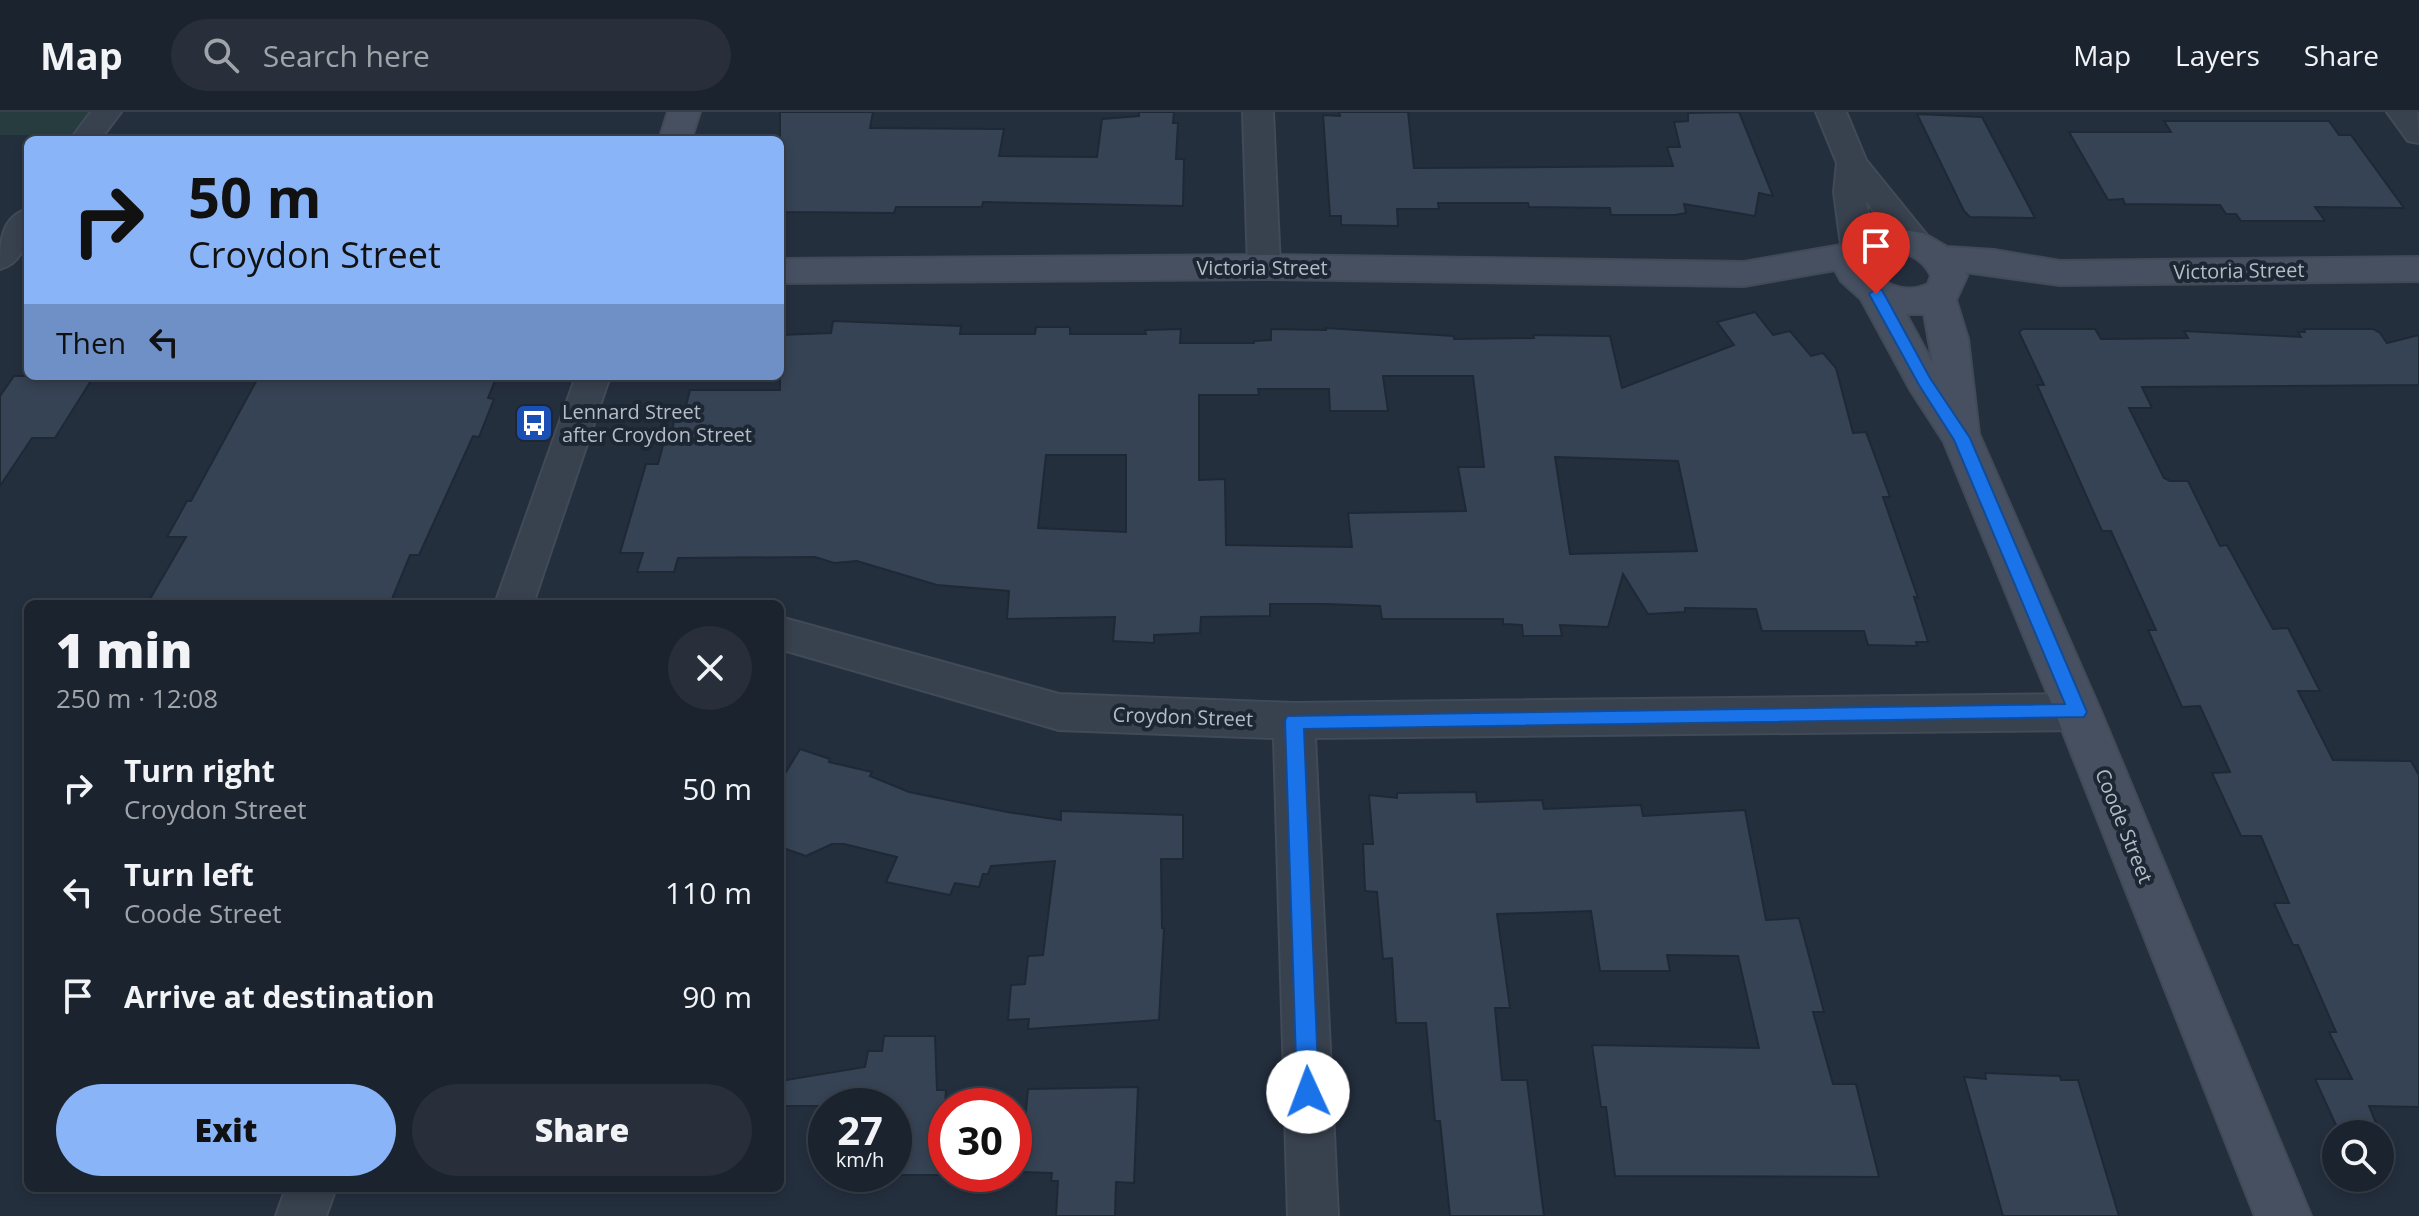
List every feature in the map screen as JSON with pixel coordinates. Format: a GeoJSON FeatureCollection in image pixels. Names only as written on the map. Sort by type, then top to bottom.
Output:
{"type":"FeatureCollection","features":[{"type":"Feature","properties":{"kind":"street"},"geometry":{"type":"LineString","coordinates":[[88,136],[106,112]]}},
{"type":"Feature","properties":{"kind":"street"},"geometry":{"type":"LineString","coordinates":[[676,136],[684,112]]}},
{"type":"Feature","properties":{"kind":"street"},"geometry":{"type":"LineString","coordinates":[[1258,112],[1264,267]]}},
{"type":"Feature","properties":{"kind":"street","name":"Coode Street"},"geometry":{"type":"LineString","coordinates":[[1831,112],[1852,163],[1934,273],[1949,339],[1962,438]]}},
{"type":"Feature","properties":{"kind":"street"},"geometry":{"type":"LineString","coordinates":[[2402,112],[2419,134]]}},
{"type":"Feature","properties":{"kind":"street","name":"Coode Street"},"geometry":{"type":"LineString","coordinates":[[1852,163],[1849,192],[1862,270],[1924,381],[1962,438],[2078,712],[2283,1216]]}},
{"type":"Feature","properties":{"kind":"street"},"geometry":{"type":"LineString","coordinates":[[0,258],[24,225]]}},
{"type":"Feature","properties":{"kind":"street"},"geometry":{"type":"LineString","coordinates":[[1878,238],[1904,239],[1934,273],[1909,302],[1862,270],[1878,238]]}},
{"type":"Feature","properties":{"kind":"street","name":"Victoria Street"},"geometry":{"type":"LineString","coordinates":[[784,271],[1264,267],[1744,274],[1781,286],[1862,270]]}},
{"type":"Feature","properties":{"kind":"street","name":"Victoria Street"},"geometry":{"type":"LineString","coordinates":[[1934,273],[2419,269]]}},
{"type":"Feature","properties":{"kind":"street"},"geometry":{"type":"LineString","coordinates":[[515,600],[592,380]]}},
{"type":"Feature","properties":{"kind":"street","name":"Croydon Street"},"geometry":{"type":"LineString","coordinates":[[784,634],[1059,712],[1294,721],[2078,712]]}},
{"type":"Feature","properties":{"kind":"street"},"geometry":{"type":"LineString","coordinates":[[1294,721],[1313,1216]]}},
{"type":"Feature","properties":{"kind":"street"},"geometry":{"type":"LineString","coordinates":[[301,1216],[310,1192]]}},
{"type":"Feature","properties":{"kind":"green space"},"geometry":{"type":"Polygon","coordinates":[[[0,112],[106,112],[88,135],[0,135],[0,112]]]}},
{"type":"Feature","properties":{"kind":"building"},"geometry":{"type":"Polygon","coordinates":[[[780,112],[873,112],[870,128],[1004,129],[999,156],[1097,157],[1102,119],[1139,116],[1139,112],[1174,112],[1173,123],[1178,123],[1176,159],[1184,159],[1183,206],[983,202],[982,207],[896,207],[894,213],[784,212],[784,136],[780,136],[780,112]]]}},
{"type":"Feature","properties":{"kind":"building"},"geometry":{"type":"Polygon","coordinates":[[[1339,112],[1408,112],[1414,168],[1673,166],[1667,147],[1680,147],[1674,122],[1688,121],[1688,113],[1739,112],[1773,196],[1759,193],[1755,216],[1684,204],[1686,213],[1675,215],[1611,215],[1610,208],[1529,207],[1528,203],[1438,203],[1439,209],[1397,209],[1398,226],[1341,225],[1341,216],[1330,216],[1323,115],[1340,116],[1339,112]]]}},
{"type":"Feature","properties":{"kind":"building"},"geometry":{"type":"Polygon","coordinates":[[[1917,114],[1982,117],[2035,218],[1970,217],[1964,211],[1917,114]]]}},
{"type":"Feature","properties":{"kind":"building"},"geometry":{"type":"Polygon","coordinates":[[[2164,121],[2329,121],[2339,135],[2351,135],[2404,208],[2315,207],[2325,221],[2241,221],[2236,214],[2226,214],[2220,205],[2125,204],[2123,199],[2108,200],[2069,132],[2171,132],[2164,121]]]}},
{"type":"Feature","properties":{"kind":"building"},"geometry":{"type":"Polygon","coordinates":[[[1755,312],[1773,335],[1790,331],[1811,356],[1823,353],[1836,368],[1853,433],[1866,432],[1890,497],[1883,497],[1918,598],[1914,597],[1928,642],[1916,642],[1917,646],[1868,645],[1864,631],[1762,631],[1756,609],[1685,608],[1685,612],[1648,614],[1623,574],[1608,627],[1560,625],[1562,636],[1523,636],[1522,625],[1503,624],[1503,619],[1382,619],[1380,606],[1270,604],[1270,616],[1201,617],[1200,633],[1154,635],[1154,643],[1113,641],[1115,617],[1007,619],[1009,591],[937,585],[857,561],[834,563],[815,557],[678,558],[674,572],[637,572],[643,553],[620,553],[646,464],[658,464],[667,430],[672,430],[676,413],[684,413],[690,390],[780,390],[780,380],[784,380],[784,335],[831,333],[833,321],[961,326],[960,334],[1035,334],[1036,327],[1070,327],[1070,334],[1146,334],[1145,330],[1181,329],[1180,343],[1254,343],[1271,340],[1271,329],[1326,328],[1454,336],[1454,339],[1534,338],[1533,335],[1610,336],[1622,388],[1734,345],[1717,322],[1755,312]],[[1383,376],[1388,411],[1330,411],[1329,389],[1258,389],[1259,395],[1199,395],[1199,480],[1225,479],[1226,545],[1352,547],[1348,513],[1466,511],[1458,467],[1484,467],[1473,376],[1383,376]],[[1046,455],[1038,528],[1126,532],[1126,455],[1046,455]],[[1555,457],[1570,554],[1697,551],[1678,461],[1555,457]]]}},
{"type":"Feature","properties":{"kind":"building"},"geometry":{"type":"Polygon","coordinates":[[[2023,329],[2095,329],[2101,339],[2188,338],[2184,331],[2301,337],[2298,332],[2305,332],[2304,329],[2373,329],[2387,343],[2419,335],[2419,385],[2142,387],[2152,408],[2129,408],[2164,478],[2188,481],[2220,546],[2227,545],[2273,629],[2288,628],[2320,691],[2298,691],[2333,760],[2411,761],[2419,775],[2419,1107],[2369,1106],[2375,1120],[2334,1120],[2315,1079],[2352,1079],[2329,1032],[2336,1032],[2298,945],[2293,945],[2274,903],[2289,903],[2261,836],[2241,836],[2212,773],[2230,772],[2200,706],[2182,707],[2148,630],[2156,630],[2111,531],[2102,531],[2037,385],[2044,385],[2019,332],[2023,329]]]}},
{"type":"Feature","properties":{"kind":"building"},"geometry":{"type":"Polygon","coordinates":[[[14,376],[24,376],[24,380],[91,380],[55,438],[32,438],[0,486],[0,396],[14,376]]]}},
{"type":"Feature","properties":{"kind":"building"},"geometry":{"type":"Polygon","coordinates":[[[257,380],[495,380],[488,398],[494,399],[479,437],[473,436],[419,555],[410,555],[392,600],[149,600],[186,537],[167,537],[187,501],[191,501],[257,380]]]}},
{"type":"Feature","properties":{"kind":"building"},"geometry":{"type":"Polygon","coordinates":[[[800,749],[830,759],[829,762],[872,772],[870,776],[909,792],[1007,812],[1061,820],[1061,811],[1183,815],[1183,859],[1161,859],[1164,928],[1159,1020],[1028,1029],[1029,1019],[1008,1020],[1011,985],[1025,984],[1028,956],[1043,955],[1055,861],[991,866],[988,874],[983,874],[979,887],[955,883],[950,895],[886,882],[897,857],[844,844],[832,844],[806,856],[784,848],[784,775],[800,749]]]}},
{"type":"Feature","properties":{"kind":"building"},"geometry":{"type":"Polygon","coordinates":[[[1476,792],[1477,802],[1542,800],[1544,809],[1641,805],[1643,816],[1745,810],[1766,920],[1799,918],[1824,1012],[1813,1012],[1833,1084],[1856,1084],[1879,1177],[1615,1176],[1606,1107],[1601,1107],[1592,1045],[1759,1048],[1738,956],[1667,955],[1670,971],[1600,971],[1591,911],[1497,914],[1510,1008],[1495,1008],[1502,1080],[1527,1080],[1544,1216],[1450,1216],[1440,1121],[1435,1121],[1426,1023],[1396,1023],[1392,958],[1383,959],[1377,892],[1365,891],[1363,844],[1373,844],[1369,795],[1397,798],[1397,793],[1476,792]]]}},
{"type":"Feature","properties":{"kind":"building"},"geometry":{"type":"Polygon","coordinates":[[[884,1036],[935,1036],[937,1088],[928,1088],[928,1175],[912,1175],[912,1088],[808,1088],[808,1106],[784,1106],[784,1080],[865,1067],[868,1051],[882,1051],[884,1036]]]}},
{"type":"Feature","properties":{"kind":"building"},"geometry":{"type":"Polygon","coordinates":[[[1985,1073],[2060,1076],[2061,1080],[2078,1080],[2119,1216],[2003,1216],[1964,1077],[1986,1079],[1985,1073]]]}},
{"type":"Feature","properties":{"kind":"building"},"geometry":{"type":"Polygon","coordinates":[[[1138,1087],[1134,1183],[1116,1182],[1115,1216],[1056,1216],[1058,1181],[1051,1181],[1052,1173],[1032,1172],[1032,1089],[1138,1087]]]}},
{"type":"Feature","properties":{"kind":"place","name":"Lennard Street after Croydon Street"},"geometry":{"type":"Point","coordinates":[534,423]}},
{"type":"Feature","properties":{"kind":"route"},"geometry":{"type":"LineString","coordinates":[[1308,1092],[1294,721],[2078,712],[1962,438],[1924,381],[1876,294]]}}]}
